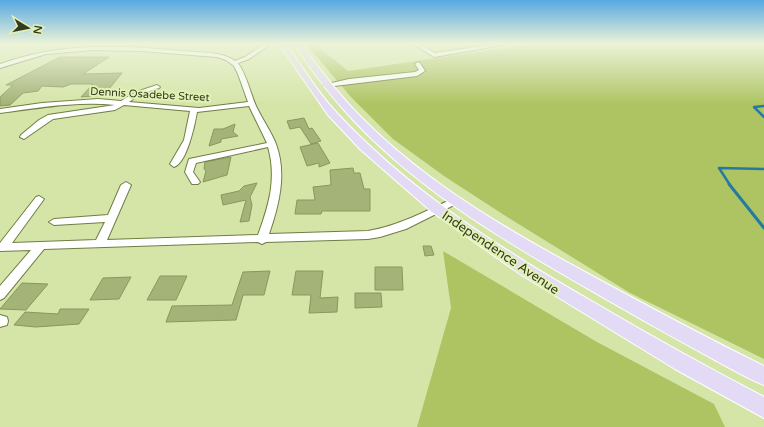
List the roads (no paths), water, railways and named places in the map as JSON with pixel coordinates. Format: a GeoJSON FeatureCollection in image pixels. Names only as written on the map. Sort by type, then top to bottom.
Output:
{"type":"FeatureCollection","features":[{"type":"Feature","properties":{"kind":"main road","name":"Independence Avenue"},"geometry":{"type":"LineString","coordinates":[[296,64],[331,112],[365,148],[436,209],[524,270],[681,363],[764,408]]}},
{"type":"Feature","properties":{"kind":"main road","name":"Independence Avenue"},"geometry":{"type":"LineString","coordinates":[[311,64],[326,85],[369,132],[455,201],[500,231],[541,255],[696,341],[764,376]]}},
{"type":"Feature","properties":{"kind":"street"},"geometry":{"type":"LineString","coordinates":[[235,64],[238,67],[251,104],[272,144],[278,172],[271,214],[262,240]]}},
{"type":"Feature","properties":{"kind":"street"},"geometry":{"type":"LineString","coordinates":[[326,85],[349,81],[417,74],[422,71],[418,64]]}},
{"type":"Feature","properties":{"kind":"street"},"geometry":{"type":"LineString","coordinates":[[24,138],[42,122],[51,117],[119,107],[138,93],[158,86]]}},
{"type":"Feature","properties":{"kind":"street","name":"Dennis Osadebe Street"},"geometry":{"type":"LineString","coordinates":[[0,111],[73,101],[124,102],[194,110],[251,104]]}},
{"type":"Feature","properties":{"kind":"street"},"geometry":{"type":"LineString","coordinates":[[174,164],[188,140],[194,110]]}},
{"type":"Feature","properties":{"kind":"street"},"geometry":{"type":"LineString","coordinates":[[195,182],[189,172],[192,161],[272,144]]}},
{"type":"Feature","properties":{"kind":"street"},"geometry":{"type":"LineString","coordinates":[[100,244],[126,185]]}},
{"type":"Feature","properties":{"kind":"street"},"geometry":{"type":"LineString","coordinates":[[1,247],[39,199]]}},
{"type":"Feature","properties":{"kind":"street"},"geometry":{"type":"LineString","coordinates":[[1,247],[262,240],[384,233],[414,223],[436,209],[455,201]]}},
{"type":"Feature","properties":{"kind":"street"},"geometry":{"type":"LineString","coordinates":[[54,222],[111,218]]}},
{"type":"Feature","properties":{"kind":"street"},"geometry":{"type":"LineString","coordinates":[[0,295],[41,246]]}},
{"type":"Feature","properties":{"kind":"waterway"},"geometry":{"type":"LineString","coordinates":[[764,106],[754,107],[764,117]]}},
{"type":"Feature","properties":{"kind":"waterway"},"geometry":{"type":"LineString","coordinates":[[730,185],[719,168],[764,169]]}},
{"type":"Feature","properties":{"kind":"waterway"},"geometry":{"type":"LineString","coordinates":[[729,184],[764,228]]}}]}
